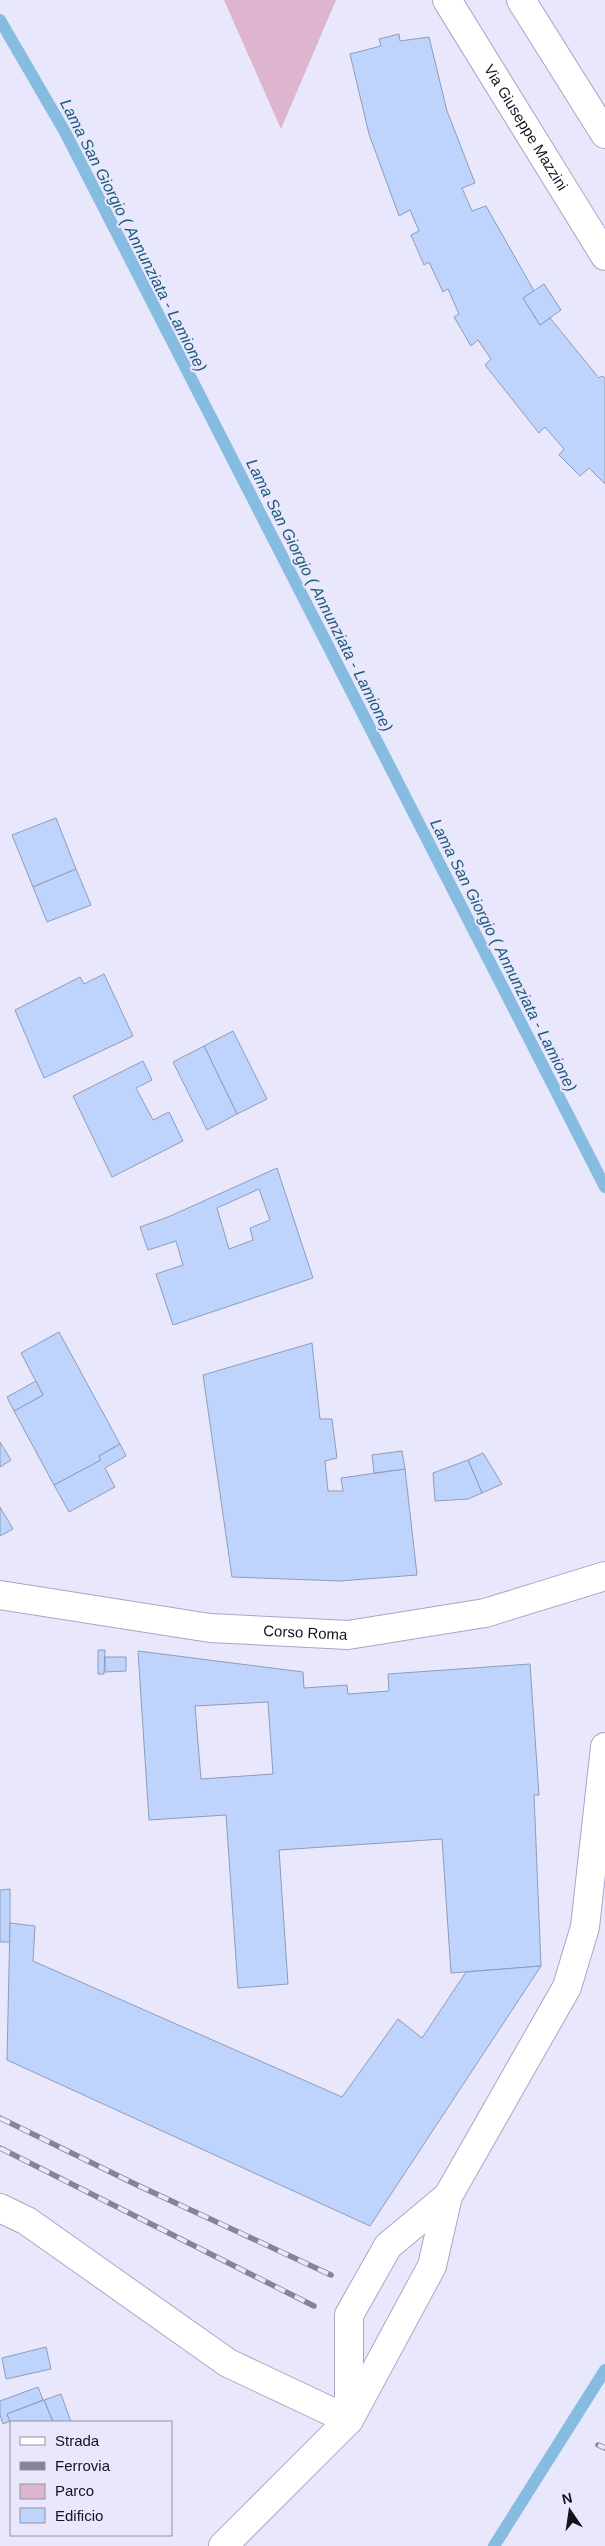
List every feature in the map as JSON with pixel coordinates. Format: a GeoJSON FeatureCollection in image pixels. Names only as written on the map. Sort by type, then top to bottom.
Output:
{"type":"FeatureCollection","features":[{"type":"Feature","properties":{"kind":"street","name":"Via Giuseppe Mazzini"},"geometry":{"type":"LineString","coordinates":[[447,0],[605,256]]}},
{"type":"Feature","properties":{"kind":"street"},"geometry":{"type":"LineString","coordinates":[[521,0],[605,134]]}},
{"type":"Feature","properties":{"kind":"street"},"geometry":{"type":"LineString","coordinates":[[605,1576],[605,1586]]}},
{"type":"Feature","properties":{"kind":"street","name":"Corso Roma"},"geometry":{"type":"LineString","coordinates":[[0,1595],[210,1628],[348,1635],[485,1613],[605,1576]]}},
{"type":"Feature","properties":{"kind":"street"},"geometry":{"type":"LineString","coordinates":[[223,2546],[350,2420],[432,2266],[448,2196],[567,1987],[585,1928],[605,1747]]}},
{"type":"Feature","properties":{"kind":"street"},"geometry":{"type":"LineString","coordinates":[[350,2420],[349,2315],[388,2246],[448,2196]]}},
{"type":"Feature","properties":{"kind":"street"},"geometry":{"type":"LineString","coordinates":[[0,2208],[27,2221],[228,2363],[350,2420]]}},
{"type":"Feature","properties":{"kind":"green space"},"geometry":{"type":"Polygon","coordinates":[[[224,0],[336,0],[281,129],[224,0]]]}},
{"type":"Feature","properties":{"kind":"building"},"geometry":{"type":"Polygon","coordinates":[[[399,34],[400,41],[429,37],[447,111],[475,183],[462,188],[472,211],[486,206],[534,291],[523,298],[540,325],[550,318],[599,378],[602,376],[605,378],[605,484],[589,468],[580,476],[559,455],[564,449],[545,427],[539,433],[485,365],[491,359],[478,340],[471,346],[454,317],[459,314],[448,289],[443,292],[429,262],[424,265],[411,235],[419,231],[410,210],[399,216],[369,134],[350,54],[381,46],[379,39],[399,34]]]}},
{"type":"Feature","properties":{"kind":"building"},"geometry":{"type":"Polygon","coordinates":[[[544,284],[561,310],[540,325],[523,298],[544,284]]]}},
{"type":"Feature","properties":{"kind":"building"},"geometry":{"type":"Polygon","coordinates":[[[56,818],[76,869],[33,887],[12,835],[56,818]]]}},
{"type":"Feature","properties":{"kind":"building"},"geometry":{"type":"Polygon","coordinates":[[[76,869],[91,905],[47,922],[33,887],[76,869]]]}},
{"type":"Feature","properties":{"kind":"building"},"geometry":{"type":"Polygon","coordinates":[[[104,974],[133,1036],[44,1078],[15,1010],[80,977],[84,984],[104,974]]]}},
{"type":"Feature","properties":{"kind":"building"},"geometry":{"type":"Polygon","coordinates":[[[233,1031],[267,1099],[237,1114],[204,1046],[233,1031]]]}},
{"type":"Feature","properties":{"kind":"building"},"geometry":{"type":"Polygon","coordinates":[[[204,1046],[237,1114],[207,1130],[173,1062],[204,1046]]]}},
{"type":"Feature","properties":{"kind":"building"},"geometry":{"type":"Polygon","coordinates":[[[143,1061],[152,1080],[136,1088],[153,1120],[169,1112],[183,1141],[112,1177],[73,1096],[143,1061]]]}},
{"type":"Feature","properties":{"kind":"building"},"geometry":{"type":"Polygon","coordinates":[[[277,1168],[313,1278],[173,1325],[156,1274],[183,1265],[176,1241],[148,1250],[140,1227],[168,1217],[277,1168]],[[259,1189],[217,1208],[229,1249],[253,1240],[250,1228],[270,1220],[259,1189]]]}},
{"type":"Feature","properties":{"kind":"building"},"geometry":{"type":"Polygon","coordinates":[[[59,1332],[120,1444],[99,1456],[101,1460],[54,1485],[14,1411],[43,1395],[21,1353],[59,1332]]]}},
{"type":"Feature","properties":{"kind":"building"},"geometry":{"type":"Polygon","coordinates":[[[312,1343],[320,1419],[332,1419],[337,1458],[325,1461],[328,1491],[343,1491],[341,1478],[405,1469],[417,1575],[340,1581],[232,1577],[203,1375],[312,1343]]]}},
{"type":"Feature","properties":{"kind":"building"},"geometry":{"type":"Polygon","coordinates":[[[36,1381],[43,1395],[14,1411],[7,1397],[36,1381]]]}},
{"type":"Feature","properties":{"kind":"building"},"geometry":{"type":"Polygon","coordinates":[[[0,1442],[11,1460],[0,1467],[0,1442]]]}},
{"type":"Feature","properties":{"kind":"building"},"geometry":{"type":"Polygon","coordinates":[[[120,1444],[126,1456],[105,1468],[115,1487],[69,1512],[54,1485],[101,1460],[99,1456],[120,1444]]]}},
{"type":"Feature","properties":{"kind":"building"},"geometry":{"type":"Polygon","coordinates":[[[402,1451],[405,1469],[374,1473],[372,1455],[402,1451]]]}},
{"type":"Feature","properties":{"kind":"building"},"geometry":{"type":"Polygon","coordinates":[[[483,1453],[502,1484],[482,1493],[468,1460],[483,1453]]]}},
{"type":"Feature","properties":{"kind":"building"},"geometry":{"type":"Polygon","coordinates":[[[468,1460],[482,1493],[468,1499],[435,1501],[433,1473],[468,1460]]]}},
{"type":"Feature","properties":{"kind":"building"},"geometry":{"type":"Polygon","coordinates":[[[0,1507],[13,1529],[0,1536],[0,1507]]]}},
{"type":"Feature","properties":{"kind":"building"},"geometry":{"type":"Polygon","coordinates":[[[98,1650],[105,1650],[104,1674],[98,1674],[98,1650]]]}},
{"type":"Feature","properties":{"kind":"building"},"geometry":{"type":"Polygon","coordinates":[[[138,1651],[303,1672],[304,1688],[347,1685],[348,1694],[389,1691],[388,1674],[530,1664],[539,1795],[534,1795],[541,1966],[451,1973],[442,1839],[279,1850],[288,1984],[238,1988],[226,1815],[149,1820],[138,1651]],[[268,1702],[195,1706],[201,1779],[273,1774],[268,1702]]]}},
{"type":"Feature","properties":{"kind":"building"},"geometry":{"type":"Polygon","coordinates":[[[105,1657],[126,1657],[126,1671],[105,1672],[105,1657]]]}},
{"type":"Feature","properties":{"kind":"building"},"geometry":{"type":"Polygon","coordinates":[[[10,1889],[10,1942],[0,1942],[0,1890],[10,1889]]]}},
{"type":"Feature","properties":{"kind":"building"},"geometry":{"type":"Polygon","coordinates":[[[10,1923],[35,1926],[33,1961],[342,2097],[398,2019],[422,2038],[466,1972],[541,1966],[370,2226],[7,2060],[10,1923]]]}},
{"type":"Feature","properties":{"kind":"building"},"geometry":{"type":"Polygon","coordinates":[[[46,2347],[51,2369],[6,2379],[2,2358],[46,2347]]]}},
{"type":"Feature","properties":{"kind":"building"},"geometry":{"type":"Polygon","coordinates":[[[38,2387],[43,2400],[7,2414],[10,2421],[3,2424],[0,2415],[0,2401],[38,2387]]]}},
{"type":"Feature","properties":{"kind":"building"},"geometry":{"type":"Polygon","coordinates":[[[61,2394],[71,2421],[53,2421],[44,2400],[61,2394]]]}},
{"type":"Feature","properties":{"kind":"building"},"geometry":{"type":"Polygon","coordinates":[[[44,2400],[53,2421],[10,2422],[7,2414],[44,2400]]]}},
{"type":"Feature","properties":{"kind":"waterway","name":"Lama San Giorgio ( Annunziata - Lamione)"},"geometry":{"type":"LineString","coordinates":[[0,20],[65,132],[605,1187]]}},
{"type":"Feature","properties":{"kind":"waterway","name":"Lama San Giorgio ( Annunziata - Lamione)"},"geometry":{"type":"LineString","coordinates":[[494,2546],[605,2370]]}},
{"type":"Feature","properties":{"kind":"railway"},"geometry":{"type":"LineString","coordinates":[[0,2118],[137,2185],[331,2275]]}},
{"type":"Feature","properties":{"kind":"railway"},"geometry":{"type":"LineString","coordinates":[[0,2148],[314,2306]]}},
{"type":"Feature","properties":{"kind":"railway"},"geometry":{"type":"LineString","coordinates":[[598,2445],[605,2448]]}}]}
